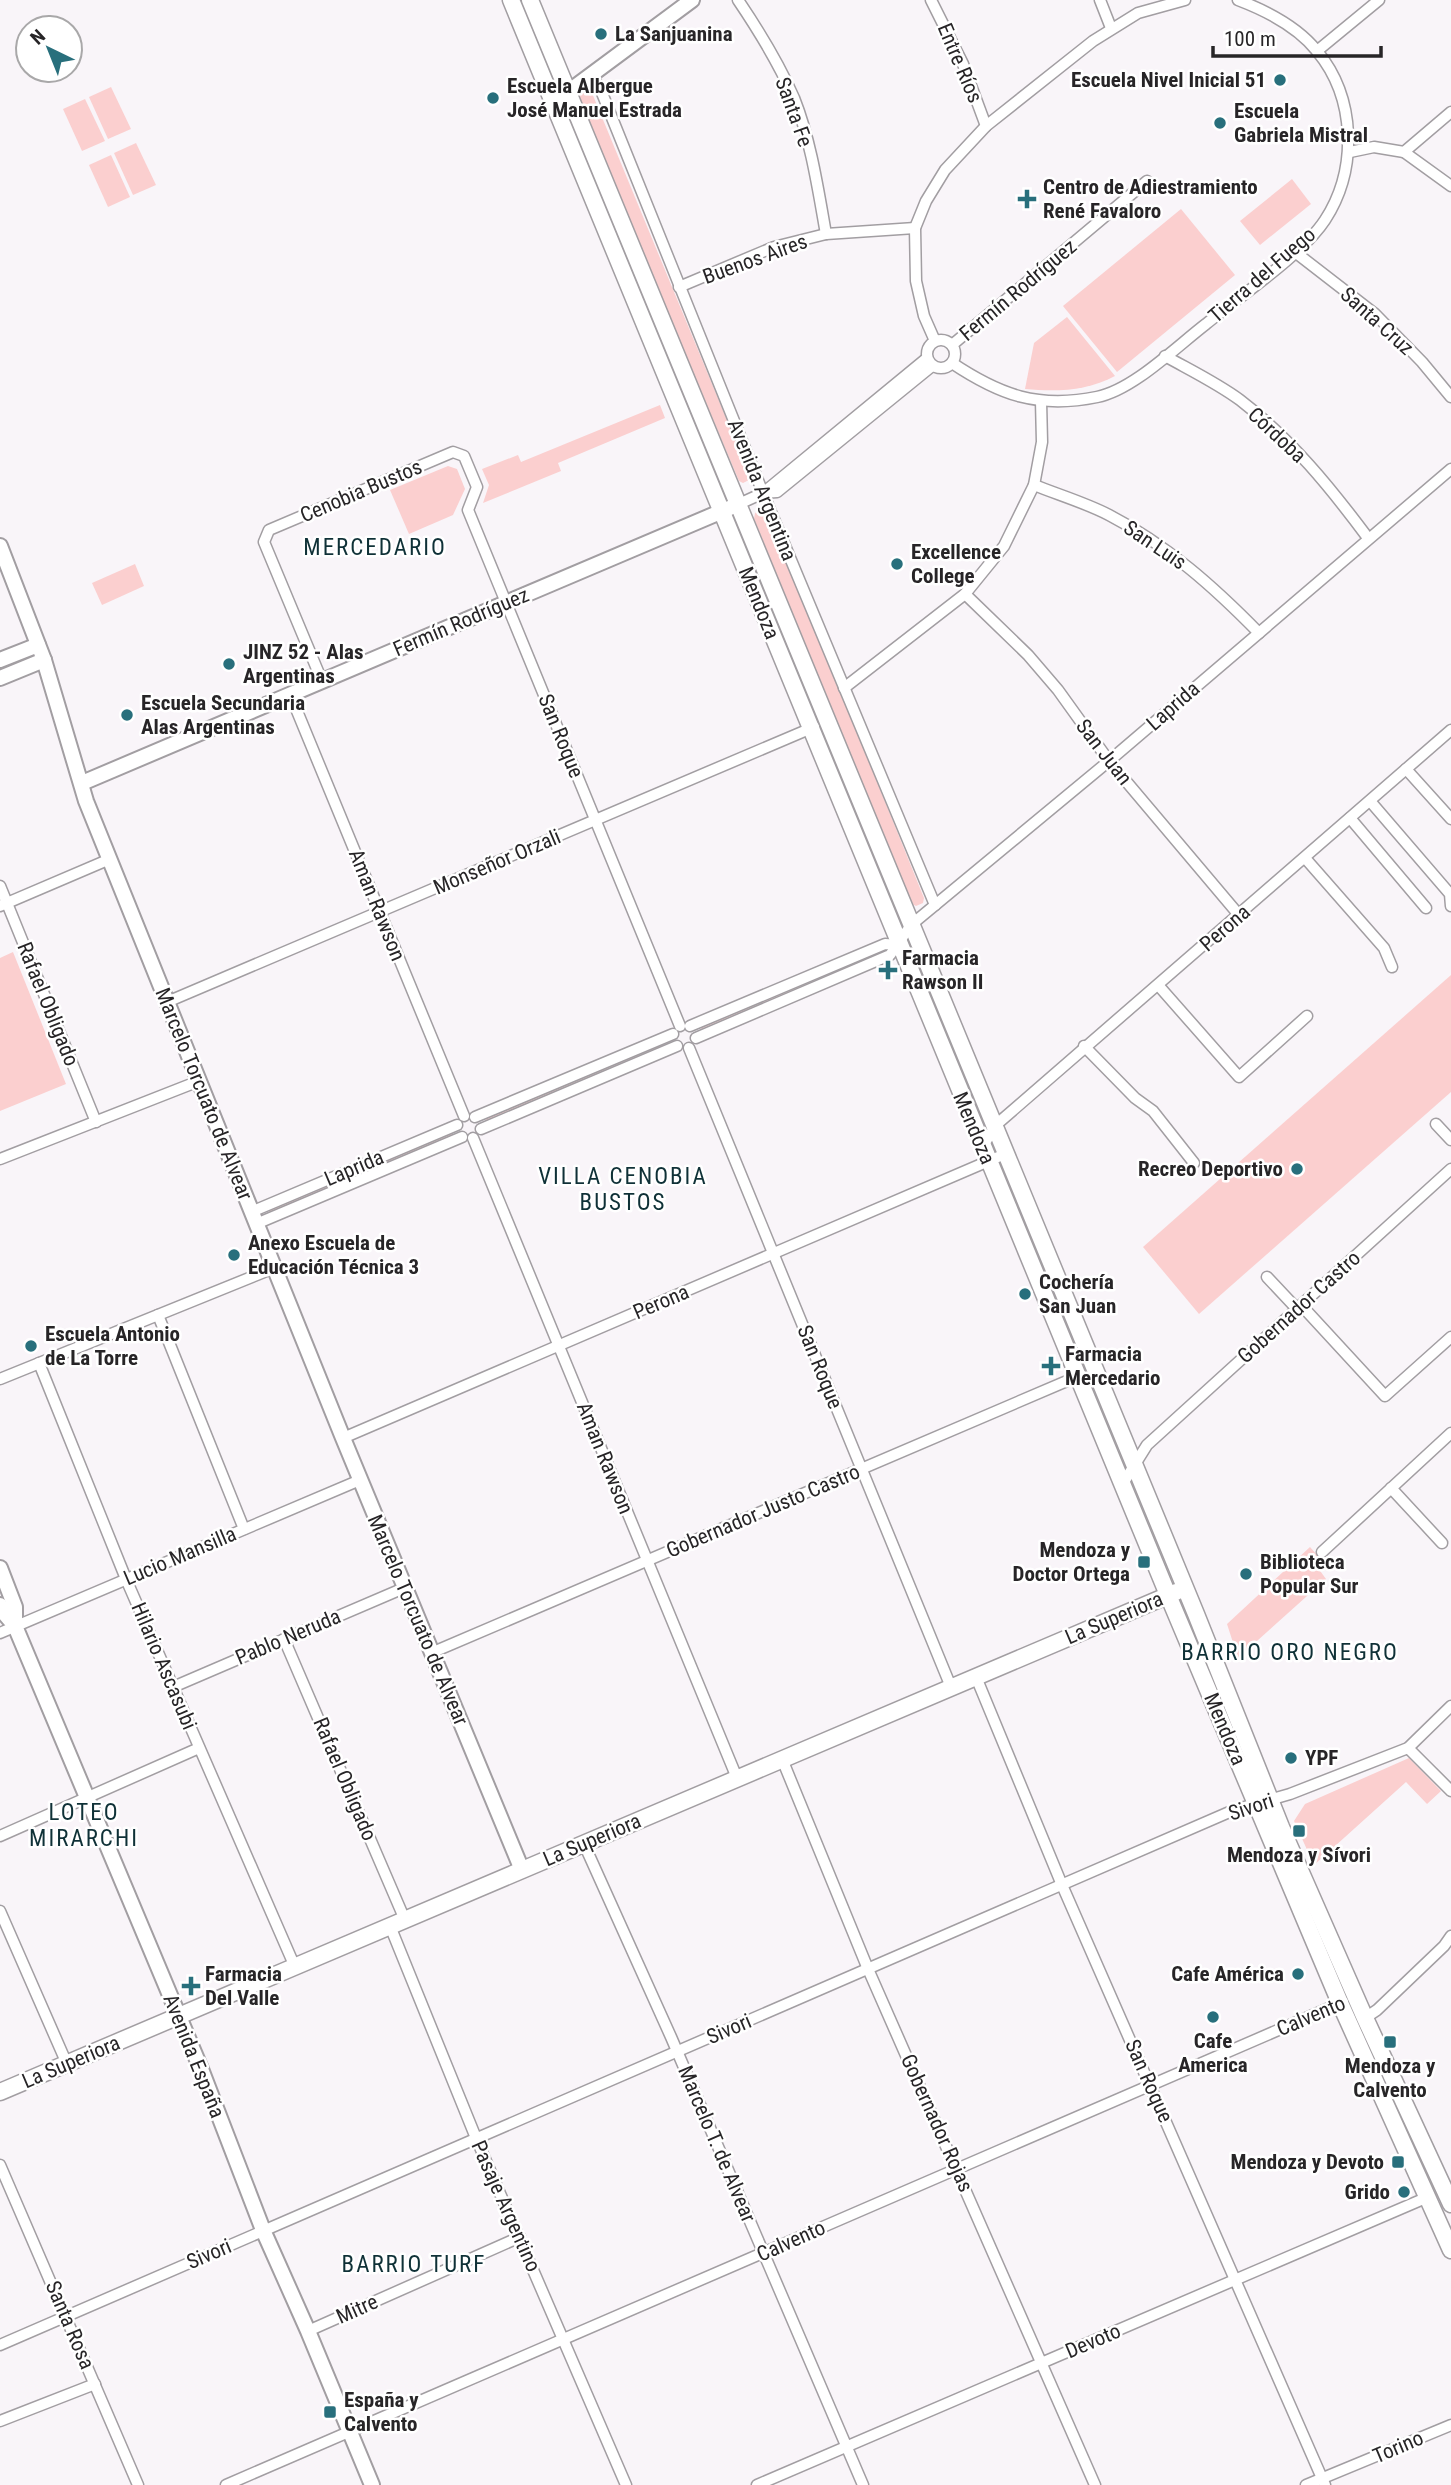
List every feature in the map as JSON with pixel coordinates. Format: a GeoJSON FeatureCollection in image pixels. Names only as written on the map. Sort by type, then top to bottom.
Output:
{"type":"FeatureCollection","features":[{"type":"Feature","properties":{"kind":"main road","name":"Mendoza"},"geometry":{"type":"LineString","coordinates":[[511,0],[722,511],[985,1161],[1168,1595],[1263,1802],[1348,2000],[1451,2250]]}},
{"type":"Feature","properties":{"kind":"main road","name":"Mendoza"},"geometry":{"type":"LineString","coordinates":[[530,0],[1185,1588],[1263,1802]]}},
{"type":"Feature","properties":{"kind":"main road","name":"La Superiora"},"geometry":{"type":"LineString","coordinates":[[0,2092],[1185,1588]]}},
{"type":"Feature","properties":{"kind":"main road","name":"Mendoza"},"geometry":{"type":"LineString","coordinates":[[1348,2000],[1365,2018],[1451,2204]]}},
{"type":"Feature","properties":{"kind":"street"},"geometry":{"type":"LineString","coordinates":[[552,99],[568,92],[692,0]]}},
{"type":"Feature","properties":{"kind":"street","name":"Santa Fe"},"geometry":{"type":"LineString","coordinates":[[738,0],[759,32],[794,98],[809,148],[826,234]]}},
{"type":"Feature","properties":{"kind":"street","name":"Entre Ríos"},"geometry":{"type":"LineString","coordinates":[[931,0],[963,64],[986,127]]}},
{"type":"Feature","properties":{"kind":"street"},"geometry":{"type":"LineString","coordinates":[[1100,0],[1111,28]]}},
{"type":"Feature","properties":{"kind":"street"},"geometry":{"type":"LineString","coordinates":[[935,341],[923,316],[916,281],[915,228],[926,201],[945,170],[986,127],[1111,28],[1138,13],[1185,0]]}},
{"type":"Feature","properties":{"kind":"street","name":"Tierra del Fuego"},"geometry":{"type":"LineString","coordinates":[[952,363],[1002,392],[1041,401],[1100,397],[1138,379],[1295,252],[1325,220],[1341,186],[1350,152],[1344,103],[1333,76],[1317,51],[1299,33],[1272,15],[1238,0]]}},
{"type":"Feature","properties":{"kind":"street"},"geometry":{"type":"LineString","coordinates":[[1317,51],[1380,0]]}},
{"type":"Feature","properties":{"kind":"street","name":"Avenida Argentina"},"geometry":{"type":"LineString","coordinates":[[591,75],[600,88],[763,494],[935,905]]}},
{"type":"Feature","properties":{"kind":"street"},"geometry":{"type":"LineString","coordinates":[[1404,152],[1451,112]]}},
{"type":"Feature","properties":{"kind":"street"},"geometry":{"type":"LineString","coordinates":[[1350,152],[1374,147],[1404,152],[1451,186]]}},
{"type":"Feature","properties":{"kind":"street","name":"Fermín Rodríguez"},"geometry":{"type":"LineString","coordinates":[[953,345],[1147,181]]}},
{"type":"Feature","properties":{"kind":"street","name":"Buenos Aires"},"geometry":{"type":"LineString","coordinates":[[679,287],[774,247],[826,234],[915,228]]}},
{"type":"Feature","properties":{"kind":"street","name":"Santa Cruz"},"geometry":{"type":"LineString","coordinates":[[1295,252],[1375,314],[1422,362],[1451,397]]}},
{"type":"Feature","properties":{"kind":"street"},"geometry":{"type":"LineString","coordinates":[[945,340],[953,345],[956,354],[952,363],[944,368],[930,362],[928,347],[935,341],[945,340]]}},
{"type":"Feature","properties":{"kind":"street","name":"Córdoba"},"geometry":{"type":"LineString","coordinates":[[1166,356],[1238,399],[1285,438],[1331,488],[1368,538]]}},
{"type":"Feature","properties":{"kind":"street","name":"Fermín Rodríguez"},"geometry":{"type":"LineString","coordinates":[[82,783],[763,494],[930,362]]}},
{"type":"Feature","properties":{"kind":"street"},"geometry":{"type":"LineString","coordinates":[[844,688],[965,594],[1003,546],[1034,485],[1042,442],[1041,401]]}},
{"type":"Feature","properties":{"kind":"street","name":"Cenobia Bustos"},"geometry":{"type":"LineString","coordinates":[[322,681],[264,542],[269,530],[453,452]]}},
{"type":"Feature","properties":{"kind":"street","name":"San Roque"},"geometry":{"type":"LineString","coordinates":[[453,452],[464,456],[477,487],[468,510],[681,1029]]}},
{"type":"Feature","properties":{"kind":"street","name":"Laprida"},"geometry":{"type":"LineString","coordinates":[[696,1038],[890,956],[911,925],[1110,761],[1451,469]]}},
{"type":"Feature","properties":{"kind":"street","name":"San Luis"},"geometry":{"type":"LineString","coordinates":[[1034,485],[1109,515],[1167,551],[1218,591],[1259,633]]}},
{"type":"Feature","properties":{"kind":"street","name":"Marcelo Torcuato de Alvear"},"geometry":{"type":"LineString","coordinates":[[0,546],[44,660],[86,801],[404,1588],[522,1870]]}},
{"type":"Feature","properties":{"kind":"street","name":"San Juan"},"geometry":{"type":"LineString","coordinates":[[965,594],[1028,654],[1110,761],[1239,915]]}},
{"type":"Feature","properties":{"kind":"street"},"geometry":{"type":"LineString","coordinates":[[0,660],[38,645]]}},
{"type":"Feature","properties":{"kind":"street"},"geometry":{"type":"LineString","coordinates":[[0,678],[44,660]]}},
{"type":"Feature","properties":{"kind":"street","name":"Aman Rawson"},"geometry":{"type":"LineString","coordinates":[[290,694],[466,1119],[458,1131],[468,1137],[559,1346],[737,1778]]}},
{"type":"Feature","properties":{"kind":"street","name":"Monseñor Orzali"},"geometry":{"type":"LineString","coordinates":[[167,1002],[827,721]]}},
{"type":"Feature","properties":{"kind":"street","name":"Perona"},"geometry":{"type":"LineString","coordinates":[[985,1161],[994,1124],[1451,730]]}},
{"type":"Feature","properties":{"kind":"street"},"geometry":{"type":"LineString","coordinates":[[1406,769],[1451,820]]}},
{"type":"Feature","properties":{"kind":"street"},"geometry":{"type":"LineString","coordinates":[[1370,801],[1450,894],[1451,906]]}},
{"type":"Feature","properties":{"kind":"street"},"geometry":{"type":"LineString","coordinates":[[1350,818],[1426,908]]}},
{"type":"Feature","properties":{"kind":"street"},"geometry":{"type":"LineString","coordinates":[[1305,858],[1384,948],[1392,967]]}},
{"type":"Feature","properties":{"kind":"street"},"geometry":{"type":"LineString","coordinates":[[3,905],[110,859]]}},
{"type":"Feature","properties":{"kind":"street","name":"Rafael Obligado"},"geometry":{"type":"LineString","coordinates":[[0,886],[3,905],[96,1122]]}},
{"type":"Feature","properties":{"kind":"street","name":"Laprida"},"geometry":{"type":"LineString","coordinates":[[254,1218],[466,1119],[885,944],[898,945]]}},
{"type":"Feature","properties":{"kind":"street"},"geometry":{"type":"LineString","coordinates":[[1158,985],[1238,1077],[1307,1016]]}},
{"type":"Feature","properties":{"kind":"street"},"geometry":{"type":"LineString","coordinates":[[681,1029],[695,1031],[696,1038],[689,1048],[684,1049],[673,1041],[681,1029]]}},
{"type":"Feature","properties":{"kind":"street"},"geometry":{"type":"LineString","coordinates":[[468,1137],[481,1129],[677,1046]]}},
{"type":"Feature","properties":{"kind":"street"},"geometry":{"type":"LineString","coordinates":[[1084,1046],[1135,1098],[1153,1111],[1194,1163]]}},
{"type":"Feature","properties":{"kind":"street","name":"San Roque"},"geometry":{"type":"LineString","coordinates":[[689,1048],[951,1687]]}},
{"type":"Feature","properties":{"kind":"street"},"geometry":{"type":"LineString","coordinates":[[0,1159],[199,1081]]}},
{"type":"Feature","properties":{"kind":"street"},"geometry":{"type":"LineString","coordinates":[[967,1112],[994,1124]]}},
{"type":"Feature","properties":{"kind":"street"},"geometry":{"type":"LineString","coordinates":[[466,1119],[480,1122],[481,1129]]}},
{"type":"Feature","properties":{"kind":"street"},"geometry":{"type":"LineString","coordinates":[[1436,1124],[1451,1140]]}},
{"type":"Feature","properties":{"kind":"street","name":"Laprida"},"geometry":{"type":"LineString","coordinates":[[254,1218],[468,1137]]}},
{"type":"Feature","properties":{"kind":"street","name":"Perona"},"geometry":{"type":"LineString","coordinates":[[343,1438],[1005,1154]]}},
{"type":"Feature","properties":{"kind":"street"},"geometry":{"type":"LineString","coordinates":[[985,1161],[1016,1179]]}},
{"type":"Feature","properties":{"kind":"street","name":"Gobernador Castro"},"geometry":{"type":"LineString","coordinates":[[1122,1485],[1147,1445],[1451,1169]]}},
{"type":"Feature","properties":{"kind":"street"},"geometry":{"type":"LineString","coordinates":[[0,1379],[274,1268]]}},
{"type":"Feature","properties":{"kind":"street"},"geometry":{"type":"LineString","coordinates":[[1267,1278],[1300,1308],[1385,1396],[1451,1337]]}},
{"type":"Feature","properties":{"kind":"street"},"geometry":{"type":"LineString","coordinates":[[158,1315],[244,1529]]}},
{"type":"Feature","properties":{"kind":"street","name":"Hilario Ascasubi"},"geometry":{"type":"LineString","coordinates":[[39,1363],[126,1579],[295,1967]]}},
{"type":"Feature","properties":{"kind":"street","name":"Gobernador Justo Castro"},"geometry":{"type":"LineString","coordinates":[[432,1653],[1094,1369]]}},
{"type":"Feature","properties":{"kind":"street"},"geometry":{"type":"LineString","coordinates":[[1322,1552],[1451,1433]]}},
{"type":"Feature","properties":{"kind":"street"},"geometry":{"type":"LineString","coordinates":[[1104,1442],[1147,1445]]}},
{"type":"Feature","properties":{"kind":"street","name":"Lucio Mansilla"},"geometry":{"type":"LineString","coordinates":[[0,1633],[360,1480]]}},
{"type":"Feature","properties":{"kind":"street"},"geometry":{"type":"LineString","coordinates":[[1391,1488],[1442,1543]]}},
{"type":"Feature","properties":{"kind":"street","name":"Avenida España"},"geometry":{"type":"LineString","coordinates":[[0,1567],[15,1607],[15,1626]]}},
{"type":"Feature","properties":{"kind":"street","name":"Pablo Neruda"},"geometry":{"type":"LineString","coordinates":[[173,1687],[404,1588]]}},
{"type":"Feature","properties":{"kind":"street","name":"Avenida España"},"geometry":{"type":"LineString","coordinates":[[0,1605],[15,1626],[178,2016],[263,2230],[372,2485]]}},
{"type":"Feature","properties":{"kind":"street","name":"Rafael Obligado"},"geometry":{"type":"LineString","coordinates":[[284,1639],[405,1920]]}},
{"type":"Feature","properties":{"kind":"street","name":"San Roque"},"geometry":{"type":"LineString","coordinates":[[976,1677],[1062,1885],[1323,2482]]}},
{"type":"Feature","properties":{"kind":"street","name":"Sivori"},"geometry":{"type":"LineString","coordinates":[[0,2345],[1234,1810],[1263,1802],[1408,1748],[1451,1706]]}},
{"type":"Feature","properties":{"kind":"street"},"geometry":{"type":"LineString","coordinates":[[0,1836],[199,1748]]}},
{"type":"Feature","properties":{"kind":"street"},"geometry":{"type":"LineString","coordinates":[[1408,1748],[1451,1791]]}},
{"type":"Feature","properties":{"kind":"street","name":"Gobernador Rojas"},"geometry":{"type":"LineString","coordinates":[[782,1759],[868,1969],[1095,2485]]}},
{"type":"Feature","properties":{"kind":"street","name":"Marcelo T. de Alvear"},"geometry":{"type":"LineString","coordinates":[[584,1844],[677,2051],[863,2485]]}},
{"type":"Feature","properties":{"kind":"street"},"geometry":{"type":"LineString","coordinates":[[0,1911],[67,2064]]}},
{"type":"Feature","properties":{"kind":"street","name":"Pasaje Argentino"},"geometry":{"type":"LineString","coordinates":[[390,1926],[476,2138],[626,2485]]}},
{"type":"Feature","properties":{"kind":"street","name":"Calvento"},"geometry":{"type":"LineString","coordinates":[[1365,2018],[1377,2010],[1451,1936]]}},
{"type":"Feature","properties":{"kind":"street","name":"Calvento"},"geometry":{"type":"LineString","coordinates":[[226,2485],[250,2480],[350,2432],[563,2338],[1348,2000]]}},
{"type":"Feature","properties":{"kind":"street","name":"Santa Rosa"},"geometry":{"type":"LineString","coordinates":[[0,2165],[138,2485]]}},
{"type":"Feature","properties":{"kind":"street","name":"Devoto"},"geometry":{"type":"LineString","coordinates":[[757,2485],[1429,2197]]}},
{"type":"Feature","properties":{"kind":"street","name":"Mitre"},"geometry":{"type":"LineString","coordinates":[[308,2331],[520,2236]]}},
{"type":"Feature","properties":{"kind":"street"},"geometry":{"type":"LineString","coordinates":[[0,2421],[95,2384]]}},
{"type":"Feature","properties":{"kind":"street","name":"Torino"},"geometry":{"type":"LineString","coordinates":[[1306,2485],[1323,2482],[1451,2424]]}},
{"type":"Feature","properties":{"kind":"shaded area"},"geometry":{"type":"Polygon","coordinates":[[[111,87],[131,129],[108,139],[89,97],[111,87]]]}},
{"type":"Feature","properties":{"kind":"shaded area"},"geometry":{"type":"Polygon","coordinates":[[[588,91],[592,93],[750,476],[749,480],[743,483],[739,481],[578,100],[579,95],[588,91]]]}},
{"type":"Feature","properties":{"kind":"shaded area"},"geometry":{"type":"Polygon","coordinates":[[[85,99],[105,141],[82,151],[63,109],[85,99]]]}},
{"type":"Feature","properties":{"kind":"shaded area"},"geometry":{"type":"Polygon","coordinates":[[[136,143],[156,185],[133,195],[114,153],[136,143]]]}},
{"type":"Feature","properties":{"kind":"shaded area"},"geometry":{"type":"Polygon","coordinates":[[[111,155],[130,197],[108,207],[89,165],[111,155]]]}},
{"type":"Feature","properties":{"kind":"shaded area"},"geometry":{"type":"Polygon","coordinates":[[[1292,179],[1311,204],[1260,245],[1240,221],[1292,179]]]}},
{"type":"Feature","properties":{"kind":"shaded area"},"geometry":{"type":"Polygon","coordinates":[[[1181,209],[1235,275],[1117,372],[1063,306],[1181,209]]]}},
{"type":"Feature","properties":{"kind":"shaded area"},"geometry":{"type":"Polygon","coordinates":[[[1067,317],[1115,376],[1094,385],[1072,389],[1025,389],[1034,343],[1067,317]]]}},
{"type":"Feature","properties":{"kind":"shaded area"},"geometry":{"type":"Polygon","coordinates":[[[660,405],[665,418],[558,463],[561,471],[483,503],[489,485],[482,469],[518,455],[521,462],[660,405]]]}},
{"type":"Feature","properties":{"kind":"shaded area"},"geometry":{"type":"Polygon","coordinates":[[[448,466],[457,469],[465,489],[453,515],[409,534],[390,490],[448,466]]]}},
{"type":"Feature","properties":{"kind":"shaded area"},"geometry":{"type":"Polygon","coordinates":[[[763,509],[768,512],[924,898],[923,903],[916,906],[912,904],[754,519],[755,513],[763,509]]]}},
{"type":"Feature","properties":{"kind":"shaded area"},"geometry":{"type":"Polygon","coordinates":[[[135,564],[144,586],[102,605],[92,583],[135,564]]]}},
{"type":"Feature","properties":{"kind":"shaded area"},"geometry":{"type":"Polygon","coordinates":[[[13,952],[66,1084],[0,1111],[0,958],[13,952]]]}},
{"type":"Feature","properties":{"kind":"shaded area"},"geometry":{"type":"Polygon","coordinates":[[[876,953],[877,957],[701,1029],[701,1027],[876,953]]]}},
{"type":"Feature","properties":{"kind":"shaded area","name":"Recreo Deportivo"},"geometry":{"type":"Polygon","coordinates":[[[1451,975],[1451,1092],[1199,1314],[1143,1247],[1451,975]]]}},
{"type":"Feature","properties":{"kind":"shaded area"},"geometry":{"type":"Polygon","coordinates":[[[666,1041],[667,1045],[487,1121],[485,1118],[666,1041]]]}},
{"type":"Feature","properties":{"kind":"shaded area"},"geometry":{"type":"Polygon","coordinates":[[[451,1132],[453,1136],[269,1212],[269,1209],[451,1132]]]}},
{"type":"Feature","properties":{"kind":"shaded area"},"geometry":{"type":"Polygon","coordinates":[[[1310,1547],[1326,1565],[1318,1568],[1326,1579],[1238,1658],[1227,1624],[1310,1547]]]}},
{"type":"Feature","properties":{"kind":"shaded area"},"geometry":{"type":"Polygon","coordinates":[[[1409,1758],[1441,1791],[1427,1804],[1406,1782],[1314,1865],[1294,1821],[1305,1804],[1409,1758]]]}},
{"type":"Feature","properties":{"kind":"place","name":"La Sanjuanina"},"geometry":{"type":"Point","coordinates":[601,34]}},
{"type":"Feature","properties":{"kind":"place","name":"Escuela Nivel Inicial 51"},"geometry":{"type":"Point","coordinates":[1280,80]}},
{"type":"Feature","properties":{"kind":"place","name":"Escuela Albergue José Manuel Estrada"},"geometry":{"type":"Point","coordinates":[493,98]}},
{"type":"Feature","properties":{"kind":"place","name":"Escuela Gabriela Mistral"},"geometry":{"type":"Point","coordinates":[1220,123]}},
{"type":"Feature","properties":{"kind":"place","name":"Centro de Adiestramiento René Favaloro"},"geometry":{"type":"Point","coordinates":[1027,199]}},
{"type":"Feature","properties":{"kind":"place","name":"Excellence College"},"geometry":{"type":"Point","coordinates":[897,564]}},
{"type":"Feature","properties":{"kind":"place","name":"JINZ 52 - Alas Argentinas"},"geometry":{"type":"Point","coordinates":[229,664]}},
{"type":"Feature","properties":{"kind":"place","name":"Escuela Secundaria Alas Argentinas"},"geometry":{"type":"Point","coordinates":[127,715]}},
{"type":"Feature","properties":{"kind":"place","name":"Farmacia Rawson II"},"geometry":{"type":"Point","coordinates":[888,970]}},
{"type":"Feature","properties":{"kind":"place","name":"Recreo Deportivo"},"geometry":{"type":"Point","coordinates":[1297,1169]}},
{"type":"Feature","properties":{"kind":"place","name":"Anexo Escuela de Educación Técnica 3"},"geometry":{"type":"Point","coordinates":[234,1255]}},
{"type":"Feature","properties":{"kind":"place","name":"Cochería San Juan"},"geometry":{"type":"Point","coordinates":[1025,1294]}},
{"type":"Feature","properties":{"kind":"place","name":"Escuela Antonio de La Torre"},"geometry":{"type":"Point","coordinates":[31,1346]}},
{"type":"Feature","properties":{"kind":"place","name":"Farmacia Mercedario"},"geometry":{"type":"Point","coordinates":[1051,1366]}},
{"type":"Feature","properties":{"kind":"place","name":"Mendoza y Doctor Ortega"},"geometry":{"type":"Point","coordinates":[1144,1562]}},
{"type":"Feature","properties":{"kind":"place","name":"Biblioteca Popular Sur"},"geometry":{"type":"Point","coordinates":[1246,1574]}},
{"type":"Feature","properties":{"kind":"place","name":"YPF"},"geometry":{"type":"Point","coordinates":[1291,1758]}},
{"type":"Feature","properties":{"kind":"place","name":"Mendoza y Sívori"},"geometry":{"type":"Point","coordinates":[1299,1831]}},
{"type":"Feature","properties":{"kind":"place","name":"Cafe América"},"geometry":{"type":"Point","coordinates":[1298,1974]}},
{"type":"Feature","properties":{"kind":"place","name":"Farmacia Del Valle"},"geometry":{"type":"Point","coordinates":[191,1986]}},
{"type":"Feature","properties":{"kind":"place","name":"Cafe America"},"geometry":{"type":"Point","coordinates":[1213,2017]}},
{"type":"Feature","properties":{"kind":"place","name":"Mendoza y Calvento"},"geometry":{"type":"Point","coordinates":[1390,2042]}},
{"type":"Feature","properties":{"kind":"place","name":"Mendoza y Devoto"},"geometry":{"type":"Point","coordinates":[1398,2162]}},
{"type":"Feature","properties":{"kind":"place","name":"Grido"},"geometry":{"type":"Point","coordinates":[1404,2192]}},
{"type":"Feature","properties":{"kind":"place","name":"España y Calvento"},"geometry":{"type":"Point","coordinates":[330,2412]}},
{"type":"Feature","properties":{"kind":"district","name":"MERCEDARIO"},"geometry":{"type":"Point","coordinates":[375,547]}},
{"type":"Feature","properties":{"kind":"district","name":"VILLA CENOBIA BUSTOS"},"geometry":{"type":"Point","coordinates":[623,1189]}},
{"type":"Feature","properties":{"kind":"district","name":"BARRIO ORO NEGRO"},"geometry":{"type":"Point","coordinates":[1290,1652]}},
{"type":"Feature","properties":{"kind":"district","name":"LOTEO MIRARCHI"},"geometry":{"type":"Point","coordinates":[84,1825]}},
{"type":"Feature","properties":{"kind":"district","name":"BARRIO TURF"},"geometry":{"type":"Point","coordinates":[414,2264]}}]}
